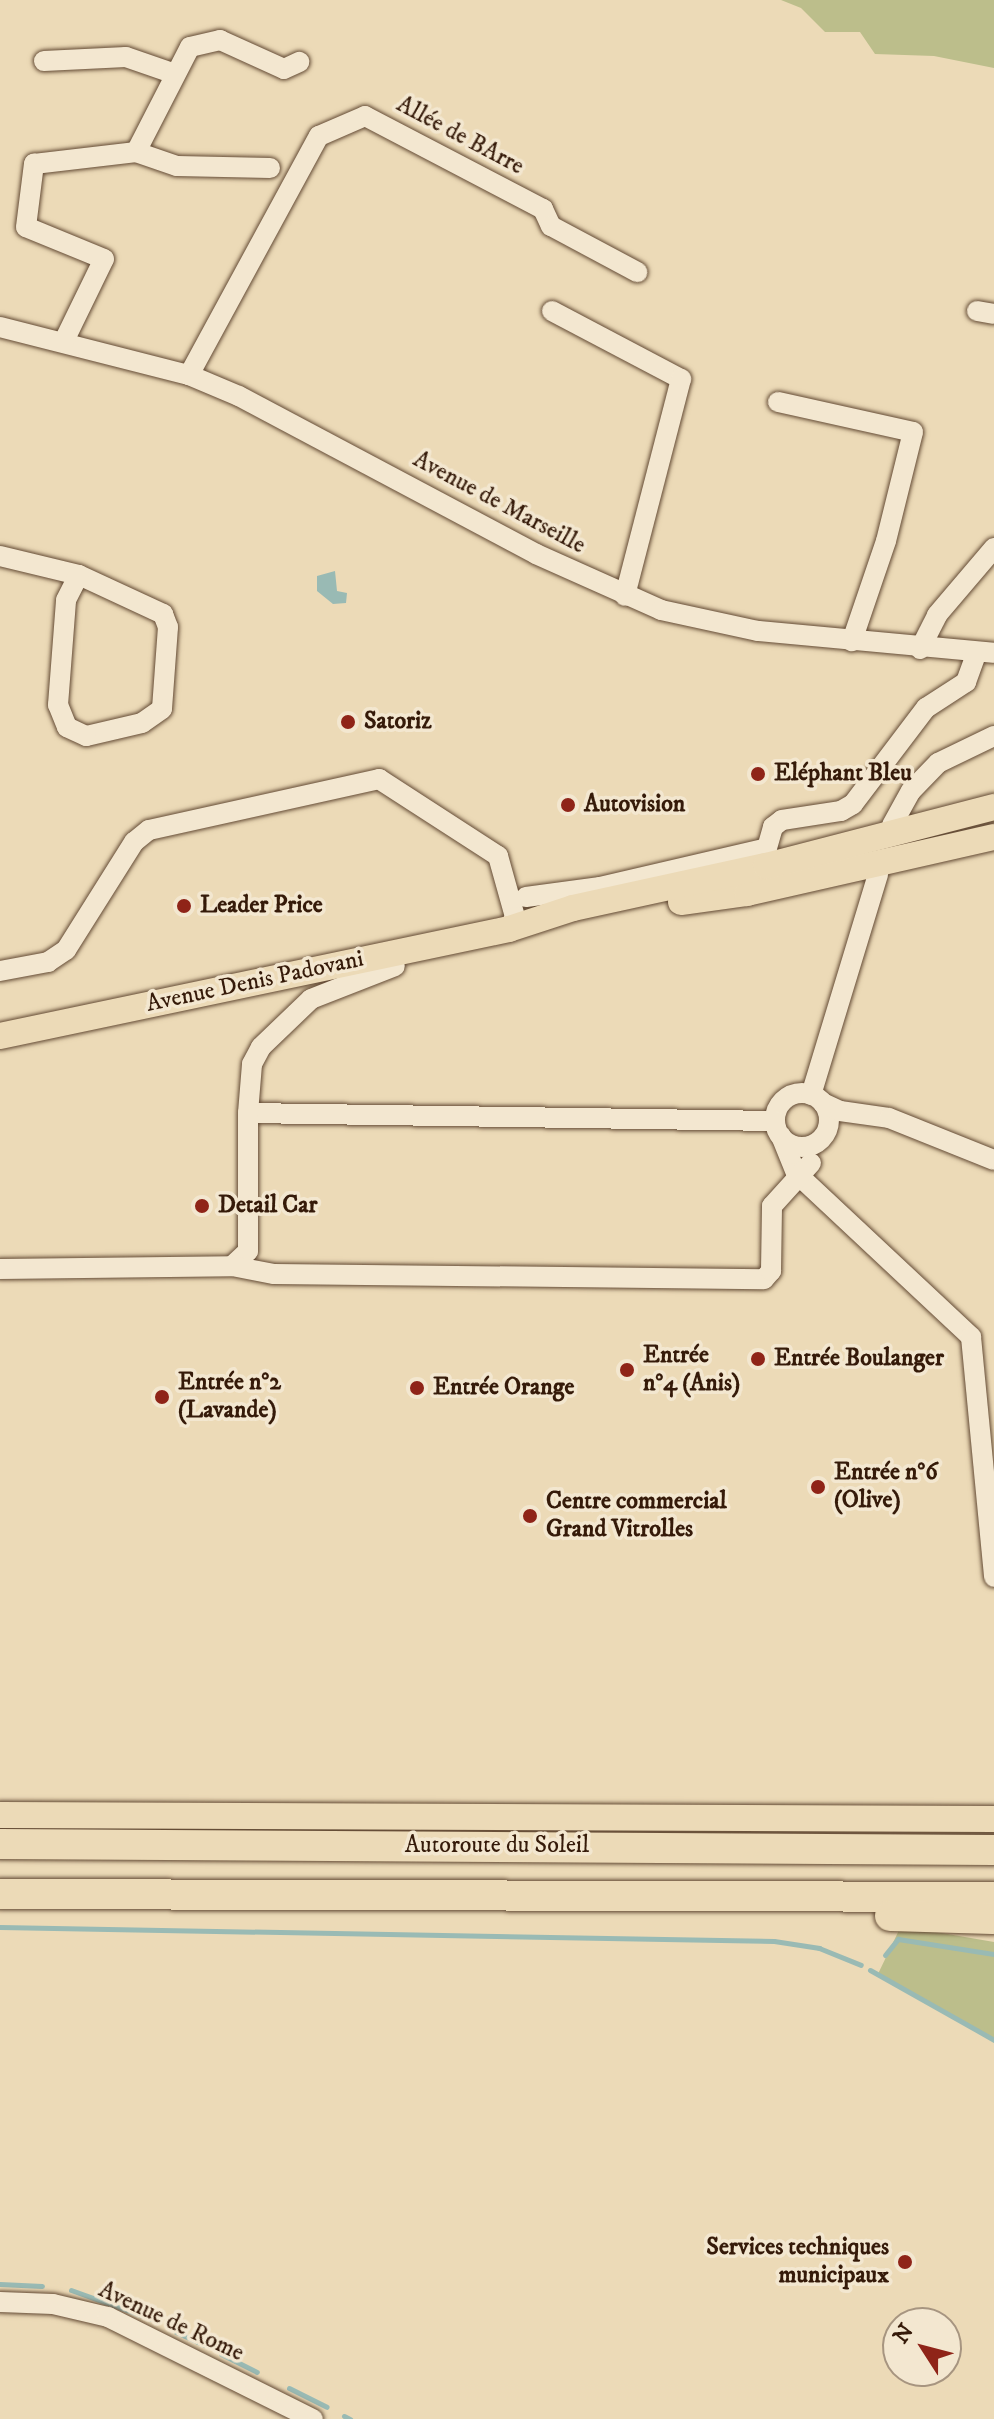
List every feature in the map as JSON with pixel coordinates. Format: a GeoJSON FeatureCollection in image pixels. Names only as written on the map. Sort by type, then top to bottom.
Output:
{"type":"FeatureCollection","features":[{"type":"Feature","properties":{"kind":"highway","name":"Autoroute du Soleil"},"geometry":{"type":"LineString","coordinates":[[0,1844],[994,1850]]}},
{"type":"Feature","properties":{"kind":"highway","name":"Autoroute du Soleil"},"geometry":{"type":"LineString","coordinates":[[0,1894],[994,1897]]}},
{"type":"Feature","properties":{"kind":"highway"},"geometry":{"type":"LineString","coordinates":[[533,1895],[686,1908],[994,1919]]}},
{"type":"Feature","properties":{"kind":"highway"},"geometry":{"type":"LineString","coordinates":[[891,1916],[994,1933]]}},
{"type":"Feature","properties":{"kind":"main road","name":"Avenue Denis Padovani"},"geometry":{"type":"LineString","coordinates":[[395,966],[773,857],[994,807]]}},
{"type":"Feature","properties":{"kind":"main road"},"geometry":{"type":"LineString","coordinates":[[704,897],[939,841],[965,829],[773,857]]}},
{"type":"Feature","properties":{"kind":"main road","name":"Avenue Denis Padovani"},"geometry":{"type":"LineString","coordinates":[[0,1036],[509,929],[704,897],[747,893],[994,837]]}},
{"type":"Feature","properties":{"kind":"main road"},"geometry":{"type":"LineString","coordinates":[[0,1814],[994,1819]]}},
{"type":"Feature","properties":{"kind":"street"},"geometry":{"type":"LineString","coordinates":[[136,152],[190,47],[220,40],[284,69],[299,62]]}},
{"type":"Feature","properties":{"kind":"street"},"geometry":{"type":"LineString","coordinates":[[44,61],[126,57],[175,74]]}},
{"type":"Feature","properties":{"kind":"street","name":"Allée de BArre"},"geometry":{"type":"LineString","coordinates":[[189,375],[319,136],[365,116],[543,209],[551,226],[637,272]]}},
{"type":"Feature","properties":{"kind":"street"},"geometry":{"type":"LineString","coordinates":[[64,341],[104,259],[26,227],[34,164],[136,152],[177,166],[270,168]]}},
{"type":"Feature","properties":{"kind":"street"},"geometry":{"type":"LineString","coordinates":[[552,311],[681,379],[625,596]]}},
{"type":"Feature","properties":{"kind":"street","name":"Avenue de Marseille"},"geometry":{"type":"LineString","coordinates":[[0,327],[189,375],[293,423],[625,596],[695,619],[920,649],[986,652]]}},
{"type":"Feature","properties":{"kind":"street"},"geometry":{"type":"LineString","coordinates":[[778,402],[913,432],[886,541],[852,641]]}},
{"type":"Feature","properties":{"kind":"street"},"geometry":{"type":"LineString","coordinates":[[920,649],[937,615],[994,548]]}},
{"type":"Feature","properties":{"kind":"street"},"geometry":{"type":"LineString","coordinates":[[0,556],[79,575],[151,605],[163,614],[168,627],[162,709],[142,723],[86,736],[67,727],[58,705],[66,600],[79,575]]}},
{"type":"Feature","properties":{"kind":"street"},"geometry":{"type":"LineString","coordinates":[[526,897],[773,857],[773,827],[782,820],[841,811],[853,804],[926,708],[966,682],[986,652]]}},
{"type":"Feature","properties":{"kind":"street"},"geometry":{"type":"LineString","coordinates":[[892,825],[911,791],[938,763],[953,751],[994,736]]}},
{"type":"Feature","properties":{"kind":"street"},"geometry":{"type":"LineString","coordinates":[[0,971],[48,962],[66,950],[134,842],[149,830],[379,779],[494,852],[508,885],[515,917],[509,929]]}},
{"type":"Feature","properties":{"kind":"street"},"geometry":{"type":"LineString","coordinates":[[4,1264],[232,1266],[274,1274],[764,1279],[771,1271],[772,1206],[805,1170],[829,1117],[817,1099],[878,874]]}},
{"type":"Feature","properties":{"kind":"street"},"geometry":{"type":"LineString","coordinates":[[508,885],[568,918]]}},
{"type":"Feature","properties":{"kind":"street"},"geometry":{"type":"LineString","coordinates":[[232,1266],[248,1251],[248,1113],[252,1064],[282,1022],[311,999],[395,966]]}},
{"type":"Feature","properties":{"kind":"street"},"geometry":{"type":"LineString","coordinates":[[252,1064],[271,1103],[291,1113]]}},
{"type":"Feature","properties":{"kind":"street"},"geometry":{"type":"LineString","coordinates":[[994,1160],[889,1118],[860,1115],[817,1099],[784,1100],[778,1128],[805,1170],[825,1195],[971,1337],[994,1577]]}},
{"type":"Feature","properties":{"kind":"street"},"geometry":{"type":"LineString","coordinates":[[248,1113],[778,1128],[802,1147],[860,1115]]}},
{"type":"Feature","properties":{"kind":"street","name":"Avenue de Rome"},"geometry":{"type":"LineString","coordinates":[[0,2302],[53,2304],[108,2317],[313,2419]]}},
{"type":"Feature","properties":{"kind":"green space"},"geometry":{"type":"Polygon","coordinates":[[[781,0],[994,0],[994,68],[934,56],[875,54],[860,32],[825,32],[801,8],[781,0]]]}},
{"type":"Feature","properties":{"kind":"green space"},"geometry":{"type":"Polygon","coordinates":[[[901,1926],[994,1942],[994,2043],[985,2033],[877,1976],[901,1926]]]}},
{"type":"Feature","properties":{"kind":"water"},"geometry":{"type":"Polygon","coordinates":[[[335,571],[337,591],[347,593],[346,603],[333,604],[317,591],[317,576],[335,571]]]}},
{"type":"Feature","properties":{"kind":"waterway"},"geometry":{"type":"LineString","coordinates":[[0,1927],[774,1941],[819,1948],[861,1965]]}},
{"type":"Feature","properties":{"kind":"waterway"},"geometry":{"type":"LineString","coordinates":[[885,1955],[898,1939],[994,1954]]}},
{"type":"Feature","properties":{"kind":"waterway"},"geometry":{"type":"LineString","coordinates":[[870,1970],[994,2040]]}},
{"type":"Feature","properties":{"kind":"waterway"},"geometry":{"type":"LineString","coordinates":[[0,2284],[42,2286]]}},
{"type":"Feature","properties":{"kind":"waterway"},"geometry":{"type":"LineString","coordinates":[[71,2290],[151,2319]]}},
{"type":"Feature","properties":{"kind":"waterway"},"geometry":{"type":"LineString","coordinates":[[176,2332],[204,2345]]}},
{"type":"Feature","properties":{"kind":"waterway"},"geometry":{"type":"LineString","coordinates":[[221,2354],[257,2372]]}},
{"type":"Feature","properties":{"kind":"waterway"},"geometry":{"type":"LineString","coordinates":[[289,2388],[327,2407]]}},
{"type":"Feature","properties":{"kind":"waterway"},"geometry":{"type":"LineString","coordinates":[[344,2416],[350,2419]]}},
{"type":"Feature","properties":{"kind":"tunnel"},"geometry":{"type":"LineString","coordinates":[[965,829],[994,822]]}},
{"type":"Feature","properties":{"kind":"place","name":"Satoriz"},"geometry":{"type":"Point","coordinates":[348,722]}},
{"type":"Feature","properties":{"kind":"place","name":"Eléphant Bleu"},"geometry":{"type":"Point","coordinates":[758,774]}},
{"type":"Feature","properties":{"kind":"place","name":"Autovision"},"geometry":{"type":"Point","coordinates":[568,805]}},
{"type":"Feature","properties":{"kind":"place","name":"Leader Price"},"geometry":{"type":"Point","coordinates":[184,906]}},
{"type":"Feature","properties":{"kind":"place","name":"Detail Car"},"geometry":{"type":"Point","coordinates":[202,1206]}},
{"type":"Feature","properties":{"kind":"place","name":"Entrée Boulanger"},"geometry":{"type":"Point","coordinates":[758,1359]}},
{"type":"Feature","properties":{"kind":"place","name":"Entrée n°4 (Anis)"},"geometry":{"type":"Point","coordinates":[627,1370]}},
{"type":"Feature","properties":{"kind":"place","name":"Entrée Orange"},"geometry":{"type":"Point","coordinates":[417,1388]}},
{"type":"Feature","properties":{"kind":"place","name":"Entrée n°2 (Lavande)"},"geometry":{"type":"Point","coordinates":[162,1397]}},
{"type":"Feature","properties":{"kind":"place","name":"Entrée n°6 (Olive)"},"geometry":{"type":"Point","coordinates":[818,1487]}},
{"type":"Feature","properties":{"kind":"place","name":"Centre commercial Grand Vitrolles"},"geometry":{"type":"Point","coordinates":[530,1516]}},
{"type":"Feature","properties":{"kind":"place","name":"Services techniques municipaux"},"geometry":{"type":"Point","coordinates":[905,2262]}}]}
